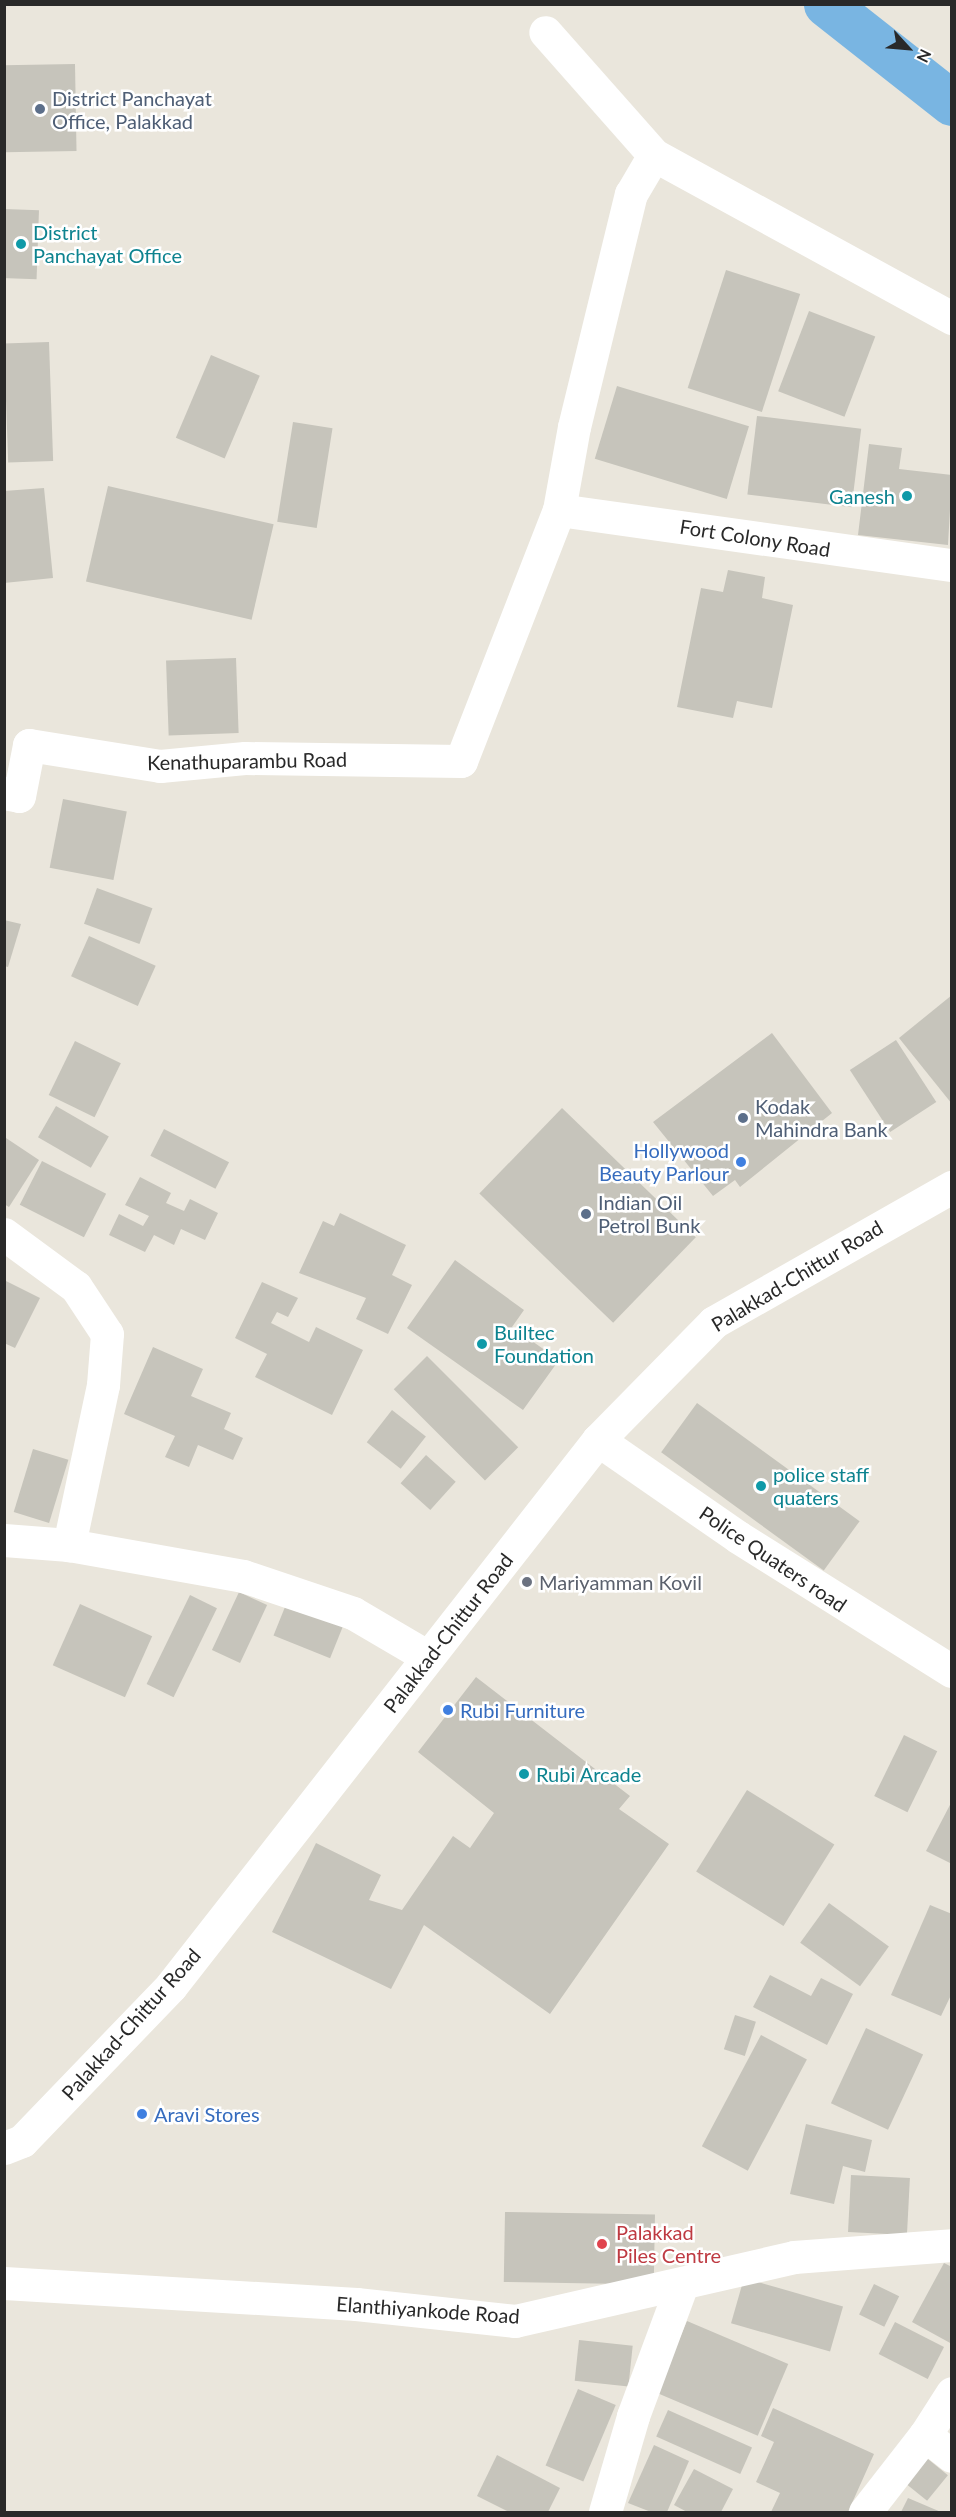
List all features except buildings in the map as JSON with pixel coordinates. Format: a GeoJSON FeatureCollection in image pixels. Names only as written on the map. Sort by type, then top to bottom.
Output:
{"type":"FeatureCollection","features":[{"type":"Feature","properties":{"kind":"street"},"geometry":{"type":"LineString","coordinates":[[545,32],[654,155],[951,318]]}},
{"type":"Feature","properties":{"kind":"street"},"geometry":{"type":"LineString","coordinates":[[559,510],[574,427],[631,194],[654,155]]}},
{"type":"Feature","properties":{"kind":"street","name":"Fort Colony Road"},"geometry":{"type":"LineString","coordinates":[[559,510],[951,565]]}},
{"type":"Feature","properties":{"kind":"street","name":"Kenathuparambu Road"},"geometry":{"type":"LineString","coordinates":[[4,794],[20,796],[29,745],[160,766],[245,758],[461,761],[559,510]]}},
{"type":"Feature","properties":{"kind":"street","name":"Palakkad-Chittur Road"},"geometry":{"type":"LineString","coordinates":[[4,2148],[22,2141],[171,1986],[598,1440],[714,1322],[951,1187]]}},
{"type":"Feature","properties":{"kind":"street"},"geometry":{"type":"LineString","coordinates":[[4,1234],[76,1287],[107,1334],[104,1385],[69,1545]]}},
{"type":"Feature","properties":{"kind":"street","name":"Police Quaters road"},"geometry":{"type":"LineString","coordinates":[[598,1440],[824,1593],[951,1671]]}},
{"type":"Feature","properties":{"kind":"street"},"geometry":{"type":"LineString","coordinates":[[4,1540],[69,1545],[243,1576],[353,1613],[428,1657]]}},
{"type":"Feature","properties":{"kind":"street","name":"Elanthiyankode Road"},"geometry":{"type":"LineString","coordinates":[[4,2283],[356,2304],[515,2321],[794,2257],[951,2245]]}},
{"type":"Feature","properties":{"kind":"street"},"geometry":{"type":"LineString","coordinates":[[605,2512],[633,2416],[682,2284]]}},
{"type":"Feature","properties":{"kind":"street"},"geometry":{"type":"LineString","coordinates":[[865,2512],[925,2435],[951,2393]]}},
{"type":"Feature","properties":{"kind":"street"},"geometry":{"type":"LineString","coordinates":[[925,2435],[951,2456]]}},
{"type":"Feature","properties":{"kind":"waterway"},"geometry":{"type":"LineString","coordinates":[[826,4],[952,103]]}},
{"type":"Feature","properties":{"kind":"place","name":"District Panchayat Office, Palakkad"},"geometry":{"type":"Point","coordinates":[40,109]}},
{"type":"Feature","properties":{"kind":"place","name":"District Panchayat Office"},"geometry":{"type":"Point","coordinates":[21,244]}},
{"type":"Feature","properties":{"kind":"place","name":"Ganesh"},"geometry":{"type":"Point","coordinates":[907,496]}},
{"type":"Feature","properties":{"kind":"place","name":"Kodak Mahindra Bank"},"geometry":{"type":"Point","coordinates":[743,1118]}},
{"type":"Feature","properties":{"kind":"place","name":"Hollywood Beauty Parlour"},"geometry":{"type":"Point","coordinates":[741,1162]}},
{"type":"Feature","properties":{"kind":"place","name":"Indian Oil Petrol Bunk"},"geometry":{"type":"Point","coordinates":[586,1214]}},
{"type":"Feature","properties":{"kind":"place","name":"Builtec Foundation"},"geometry":{"type":"Point","coordinates":[482,1344]}},
{"type":"Feature","properties":{"kind":"place","name":"police staff quaters"},"geometry":{"type":"Point","coordinates":[761,1486]}},
{"type":"Feature","properties":{"kind":"place","name":"Mariyamman Kovil"},"geometry":{"type":"Point","coordinates":[527,1582]}},
{"type":"Feature","properties":{"kind":"place","name":"Rubi Furniture"},"geometry":{"type":"Point","coordinates":[448,1710]}},
{"type":"Feature","properties":{"kind":"place","name":"Rubi Arcade"},"geometry":{"type":"Point","coordinates":[524,1774]}},
{"type":"Feature","properties":{"kind":"place","name":"Aravi Stores"},"geometry":{"type":"Point","coordinates":[142,2114]}},
{"type":"Feature","properties":{"kind":"place","name":"Palakkad Piles Centre"},"geometry":{"type":"Point","coordinates":[602,2244]}}]}
